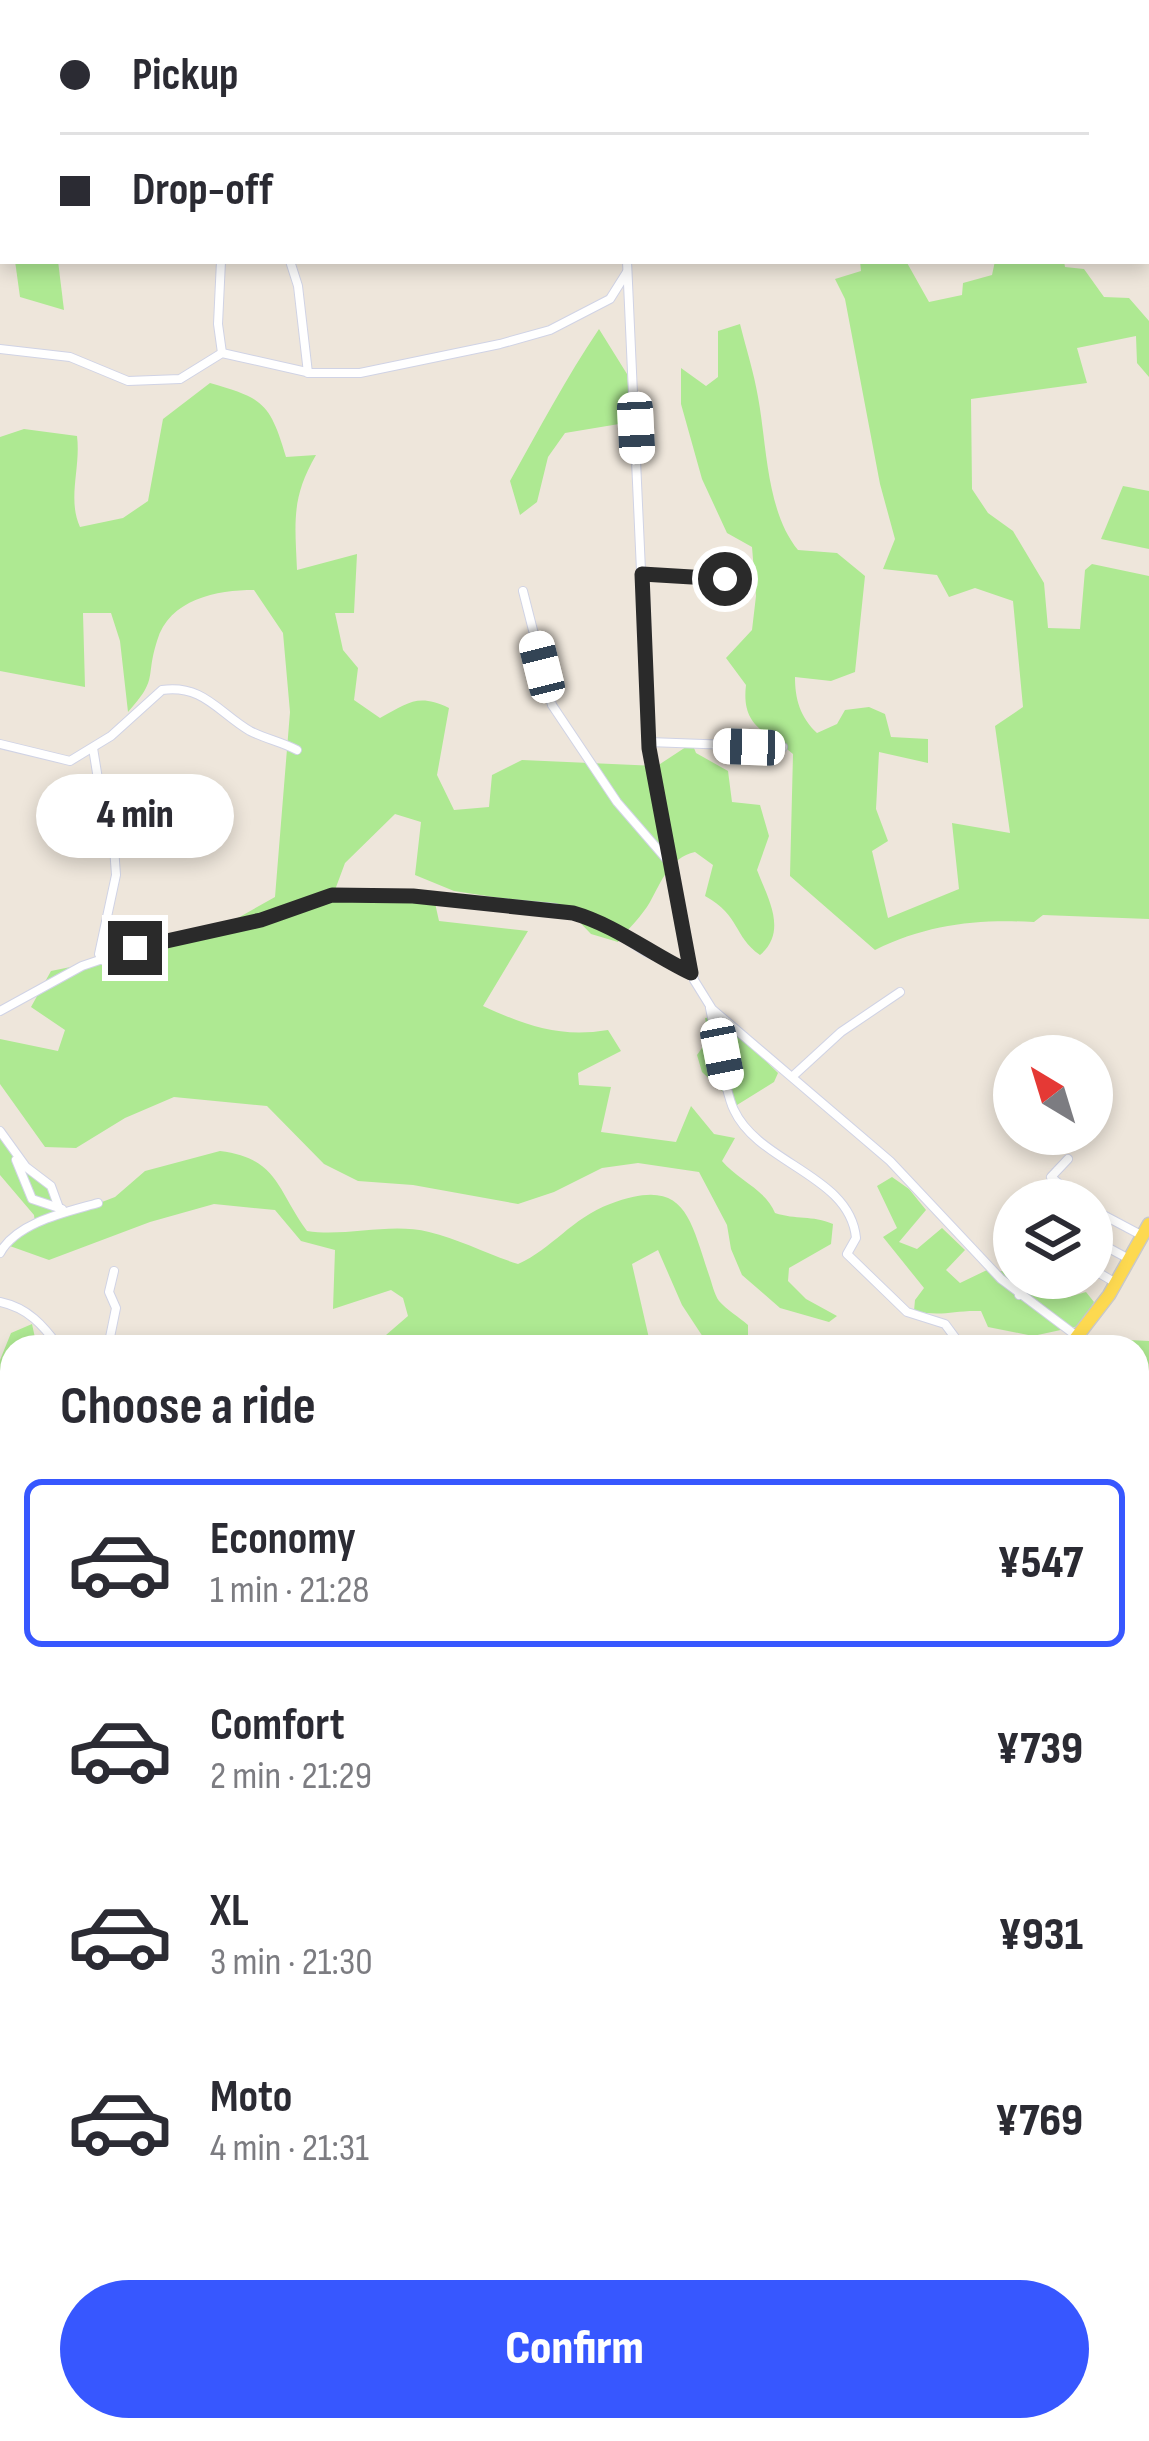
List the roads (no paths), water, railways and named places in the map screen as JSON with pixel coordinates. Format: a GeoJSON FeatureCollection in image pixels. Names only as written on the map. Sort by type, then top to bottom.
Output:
{"type":"FeatureCollection","features":[{"type":"Feature","properties":{"kind":"main road"},"geometry":{"type":"LineString","coordinates":[[1079,1335],[1141,1243]]}},
{"type":"Feature","properties":{"kind":"street"},"geometry":{"type":"LineString","coordinates":[[221,264],[218,324],[222,353]]}},
{"type":"Feature","properties":{"kind":"street"},"geometry":{"type":"LineString","coordinates":[[291,264],[308,373]]}},
{"type":"Feature","properties":{"kind":"street"},"geometry":{"type":"LineString","coordinates":[[0,349],[70,357],[128,381],[180,379],[222,353],[308,373],[360,373],[534,336],[610,299],[629,264]]}},
{"type":"Feature","properties":{"kind":"street"},"geometry":{"type":"LineString","coordinates":[[629,264],[649,742],[691,973],[710,1006],[733,1110],[758,1141],[818,1182],[850,1214],[856,1238],[847,1254],[858,1268],[907,1312],[949,1327],[954,1335]]}},
{"type":"Feature","properties":{"kind":"street"},"geometry":{"type":"LineString","coordinates":[[710,562],[710,576]]}},
{"type":"Feature","properties":{"kind":"street"},"geometry":{"type":"LineString","coordinates":[[642,574],[725,579],[727,592]]}},
{"type":"Feature","properties":{"kind":"street"},"geometry":{"type":"LineString","coordinates":[[523,591],[552,705],[617,802],[669,862]]}},
{"type":"Feature","properties":{"kind":"street"},"geometry":{"type":"LineString","coordinates":[[0,744],[64,762],[93,748],[162,690],[172,689],[197,693],[250,731],[297,749]]}},
{"type":"Feature","properties":{"kind":"street"},"geometry":{"type":"LineString","coordinates":[[649,742],[783,747]]}},
{"type":"Feature","properties":{"kind":"street"},"geometry":{"type":"LineString","coordinates":[[93,748],[102,804],[113,833],[116,875],[99,954],[102,960]]}},
{"type":"Feature","properties":{"kind":"street"},"geometry":{"type":"LineString","coordinates":[[0,1010],[55,978],[135,948],[261,920],[332,895],[413,896],[573,913],[595,919],[646,952],[691,973]]}},
{"type":"Feature","properties":{"kind":"street"},"geometry":{"type":"LineString","coordinates":[[793,1076],[841,1032],[900,992]]}},
{"type":"Feature","properties":{"kind":"street"},"geometry":{"type":"LineString","coordinates":[[710,1006],[890,1161],[993,1267]]}},
{"type":"Feature","properties":{"kind":"street"},"geometry":{"type":"LineString","coordinates":[[0,1131],[26,1167],[51,1186],[64,1210]]}},
{"type":"Feature","properties":{"kind":"street"},"geometry":{"type":"LineString","coordinates":[[14,1150],[18,1172],[32,1199],[64,1210]]}},
{"type":"Feature","properties":{"kind":"street"},"geometry":{"type":"LineString","coordinates":[[1053,1179],[1068,1160]]}},
{"type":"Feature","properties":{"kind":"street"},"geometry":{"type":"LineString","coordinates":[[1,1248],[20,1232],[64,1210],[98,1203]]}},
{"type":"Feature","properties":{"kind":"street"},"geometry":{"type":"LineString","coordinates":[[1113,1223],[1141,1243]]}},
{"type":"Feature","properties":{"kind":"street"},"geometry":{"type":"LineString","coordinates":[[110,1335],[116,1308],[110,1292],[114,1271]]}},
{"type":"Feature","properties":{"kind":"street"},"geometry":{"type":"LineString","coordinates":[[1025,1299],[1066,1335]]}},
{"type":"Feature","properties":{"kind":"street"},"geometry":{"type":"LineString","coordinates":[[0,1302],[39,1321],[50,1335]]}}]}
